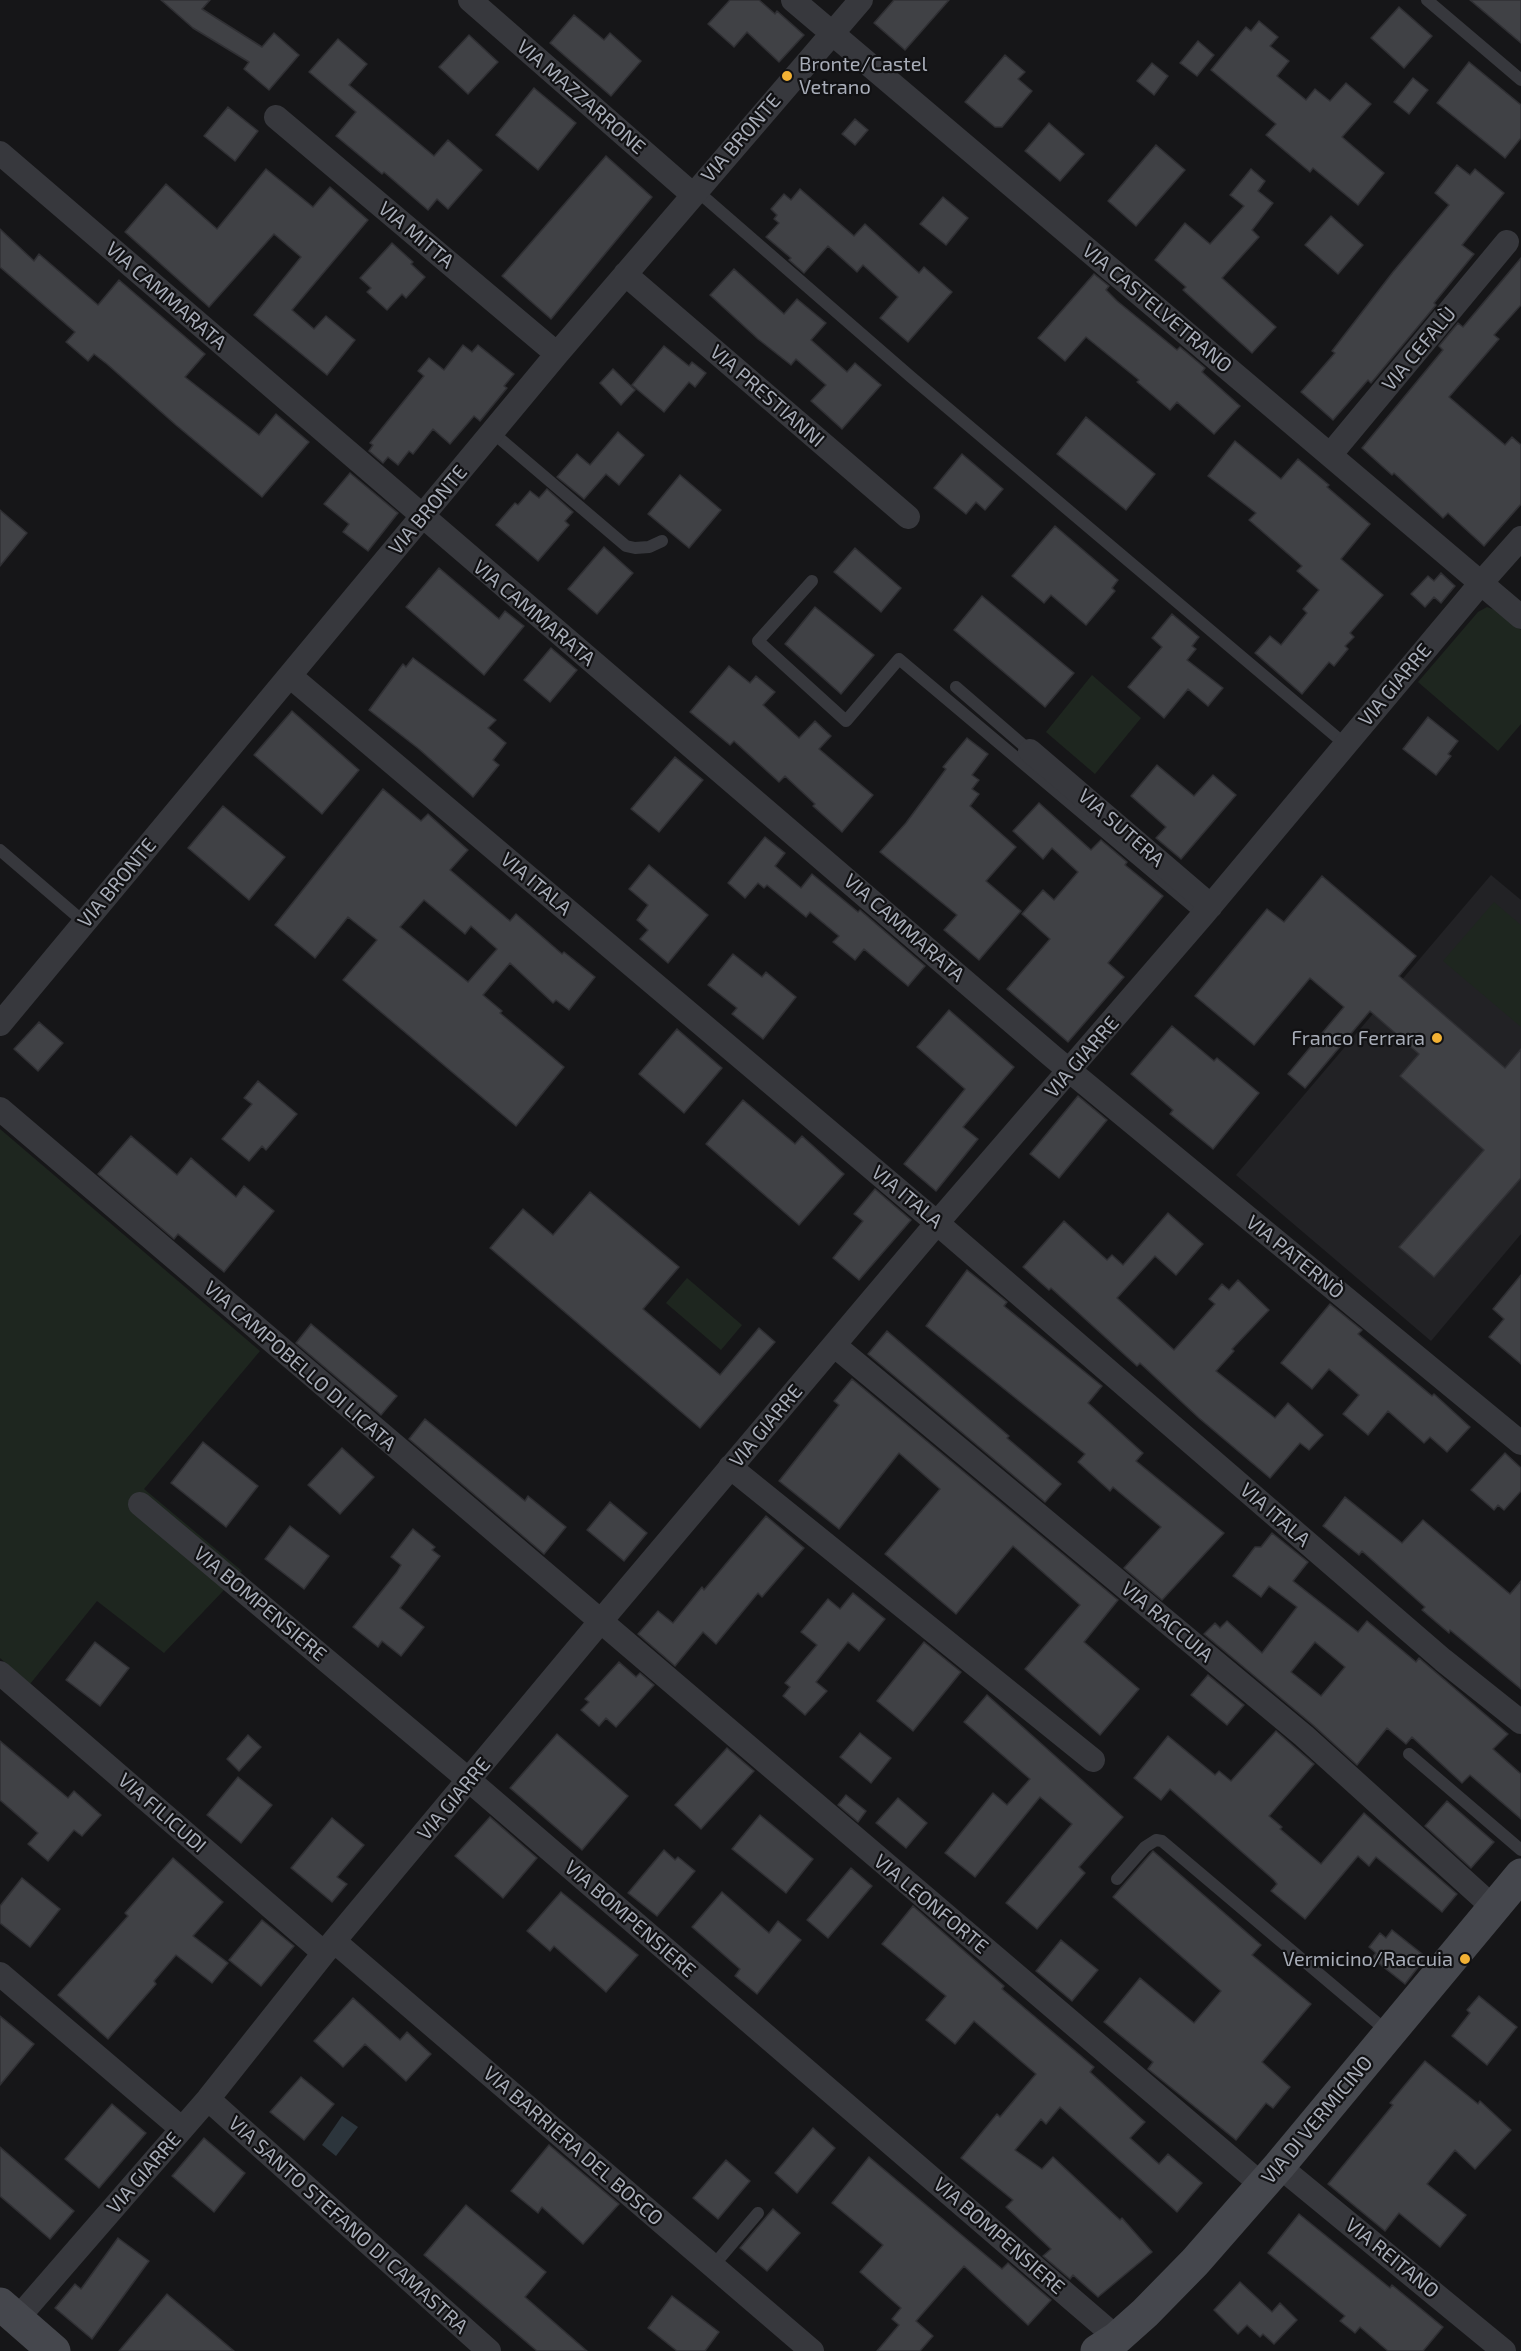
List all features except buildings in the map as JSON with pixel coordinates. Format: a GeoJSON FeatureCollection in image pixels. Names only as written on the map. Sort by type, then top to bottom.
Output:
{"type":"FeatureCollection","features":[{"type":"Feature","properties":{"kind":"main road","name":"VIA DI VERMICINO"},"geometry":{"type":"LineString","coordinates":[[1107,2347],[1179,2279],[1270,2175],[1521,1875]]}},
{"type":"Feature","properties":{"kind":"main road"},"geometry":{"type":"LineString","coordinates":[[8,2312],[54,2351]]}},
{"type":"Feature","properties":{"kind":"street","name":"VIA MAZZARRONE"},"geometry":{"type":"LineString","coordinates":[[470,0],[694,192]]}},
{"type":"Feature","properties":{"kind":"street","name":"VIA CASTELVETRANO"},"geometry":{"type":"LineString","coordinates":[[793,0],[1521,617]]}},
{"type":"Feature","properties":{"kind":"street","name":"VIA BRONTE"},"geometry":{"type":"LineString","coordinates":[[0,1024],[557,354],[861,0]]}},
{"type":"Feature","properties":{"kind":"street","name":"VIA MITTA"},"geometry":{"type":"LineString","coordinates":[[276,117],[557,354]]}},
{"type":"Feature","properties":{"kind":"street","name":"VIA CAMMARATA"},"geometry":{"type":"LineString","coordinates":[[0,153],[1070,1071]]}},
{"type":"Feature","properties":{"kind":"street","name":"VIA CEFALÙ"},"geometry":{"type":"LineString","coordinates":[[1330,455],[1507,242]]}},
{"type":"Feature","properties":{"kind":"street","name":"VIA PRESTIANNI"},"geometry":{"type":"LineString","coordinates":[[625,274],[908,517]]}},
{"type":"Feature","properties":{"kind":"street","name":"VIA GIARRE"},"geometry":{"type":"LineString","coordinates":[[8,2312],[208,2099],[329,1947],[730,1467],[1207,911],[1521,538]]}},
{"type":"Feature","properties":{"kind":"street","name":"VIA ITALA"},"geometry":{"type":"LineString","coordinates":[[290,676],[937,1223],[1443,1660],[1521,1722]]}},
{"type":"Feature","properties":{"kind":"street","name":"VIA SUTERA"},"geometry":{"type":"LineString","coordinates":[[1030,751],[1207,911]]}},
{"type":"Feature","properties":{"kind":"street","name":"VIA PATERNÒ"},"geometry":{"type":"LineString","coordinates":[[1070,1071],[1521,1443]]}},
{"type":"Feature","properties":{"kind":"street","name":"VIA CAMPOBELLO DI LICATA"},"geometry":{"type":"LineString","coordinates":[[0,1110],[600,1622]]}},
{"type":"Feature","properties":{"kind":"street","name":"VIA RACCUIA"},"geometry":{"type":"LineString","coordinates":[[834,1345],[1304,1736],[1493,1907]]}},
{"type":"Feature","properties":{"kind":"street"},"geometry":{"type":"LineString","coordinates":[[730,1467],[1093,1760]]}},
{"type":"Feature","properties":{"kind":"street","name":"VIA BOMPENSIERE"},"geometry":{"type":"LineString","coordinates":[[140,1504],[470,1780],[1107,2347]]}},
{"type":"Feature","properties":{"kind":"street","name":"VIA LEONFORTE"},"geometry":{"type":"LineString","coordinates":[[600,1622],[1270,2175]]}},
{"type":"Feature","properties":{"kind":"street","name":"VIA FILICUDI"},"geometry":{"type":"LineString","coordinates":[[0,1673],[329,1947]]}},
{"type":"Feature","properties":{"kind":"street","name":"VIA BARRIERA DEL BOSCO"},"geometry":{"type":"LineString","coordinates":[[329,1947],[812,2351]]}},
{"type":"Feature","properties":{"kind":"street"},"geometry":{"type":"LineString","coordinates":[[0,1974],[182,2129]]}},
{"type":"Feature","properties":{"kind":"street","name":"VIA SANTO STEFANO DI CAMASTRA"},"geometry":{"type":"LineString","coordinates":[[208,2099],[489,2351]]}},
{"type":"Feature","properties":{"kind":"street","name":"VIA REITANO"},"geometry":{"type":"LineString","coordinates":[[1270,2175],[1504,2351]]}},
{"type":"Feature","properties":{"kind":"lane"},"geometry":{"type":"LineString","coordinates":[[1427,0],[1521,80]]}},
{"type":"Feature","properties":{"kind":"lane"},"geometry":{"type":"LineString","coordinates":[[694,192],[1346,745]]}},
{"type":"Feature","properties":{"kind":"lane"},"geometry":{"type":"LineString","coordinates":[[492,432],[626,546],[649,547],[662,541]]}},
{"type":"Feature","properties":{"kind":"lane"},"geometry":{"type":"LineString","coordinates":[[812,580],[758,641],[846,721],[899,659],[1207,911]]}},
{"type":"Feature","properties":{"kind":"lane"},"geometry":{"type":"LineString","coordinates":[[956,687],[1030,751]]}},
{"type":"Feature","properties":{"kind":"lane"},"geometry":{"type":"LineString","coordinates":[[0,850],[85,923]]}},
{"type":"Feature","properties":{"kind":"lane"},"geometry":{"type":"LineString","coordinates":[[1409,1754],[1521,1850]]}},
{"type":"Feature","properties":{"kind":"lane"},"geometry":{"type":"LineString","coordinates":[[1117,1879],[1145,1847],[1156,1840],[1162,1841],[1389,2033]]}},
{"type":"Feature","properties":{"kind":"lane"},"geometry":{"type":"LineString","coordinates":[[713,2266],[758,2213]]}},
{"type":"Feature","properties":{"kind":"shaded area"},"geometry":{"type":"Polygon","coordinates":[[[1487,607],[1500,612],[1521,630],[1521,724],[1498,751],[1418,682],[1478,612],[1487,607]]]}},
{"type":"Feature","properties":{"kind":"shaded area"},"geometry":{"type":"Polygon","coordinates":[[[1092,675],[1141,718],[1095,774],[1046,732],[1092,675]]]}},
{"type":"Feature","properties":{"kind":"shaded area","name":"Franco Ferrara"},"geometry":{"type":"Polygon","coordinates":[[[1491,875],[1521,900],[1521,1234],[1431,1341],[1236,1175],[1491,875]]]}},
{"type":"Feature","properties":{"kind":"shaded area"},"geometry":{"type":"Polygon","coordinates":[[[1494,902],[1521,925],[1521,1027],[1443,961],[1494,902]]]}},
{"type":"Feature","properties":{"kind":"shaded area"},"geometry":{"type":"Polygon","coordinates":[[[0,1129],[260,1351],[144,1489],[242,1571],[164,1653],[97,1601],[30,1684],[0,1658],[0,1129]]]}},
{"type":"Feature","properties":{"kind":"shaded area"},"geometry":{"type":"Polygon","coordinates":[[[687,1278],[742,1325],[721,1350],[666,1303],[687,1278]]]}},
{"type":"Feature","properties":{"kind":"shaded area"},"geometry":{"type":"Polygon","coordinates":[[[342,2116],[358,2127],[336,2156],[322,2145],[342,2116]]]}},
{"type":"Feature","properties":{"kind":"place","name":"Bronte/Castel Vetrano"},"geometry":{"type":"Point","coordinates":[787,76]}},
{"type":"Feature","properties":{"kind":"place","name":"Franco Ferrara"},"geometry":{"type":"Point","coordinates":[1437,1038]}},
{"type":"Feature","properties":{"kind":"place","name":"Vermicino/Raccuia"},"geometry":{"type":"Point","coordinates":[1465,1959]}}]}
